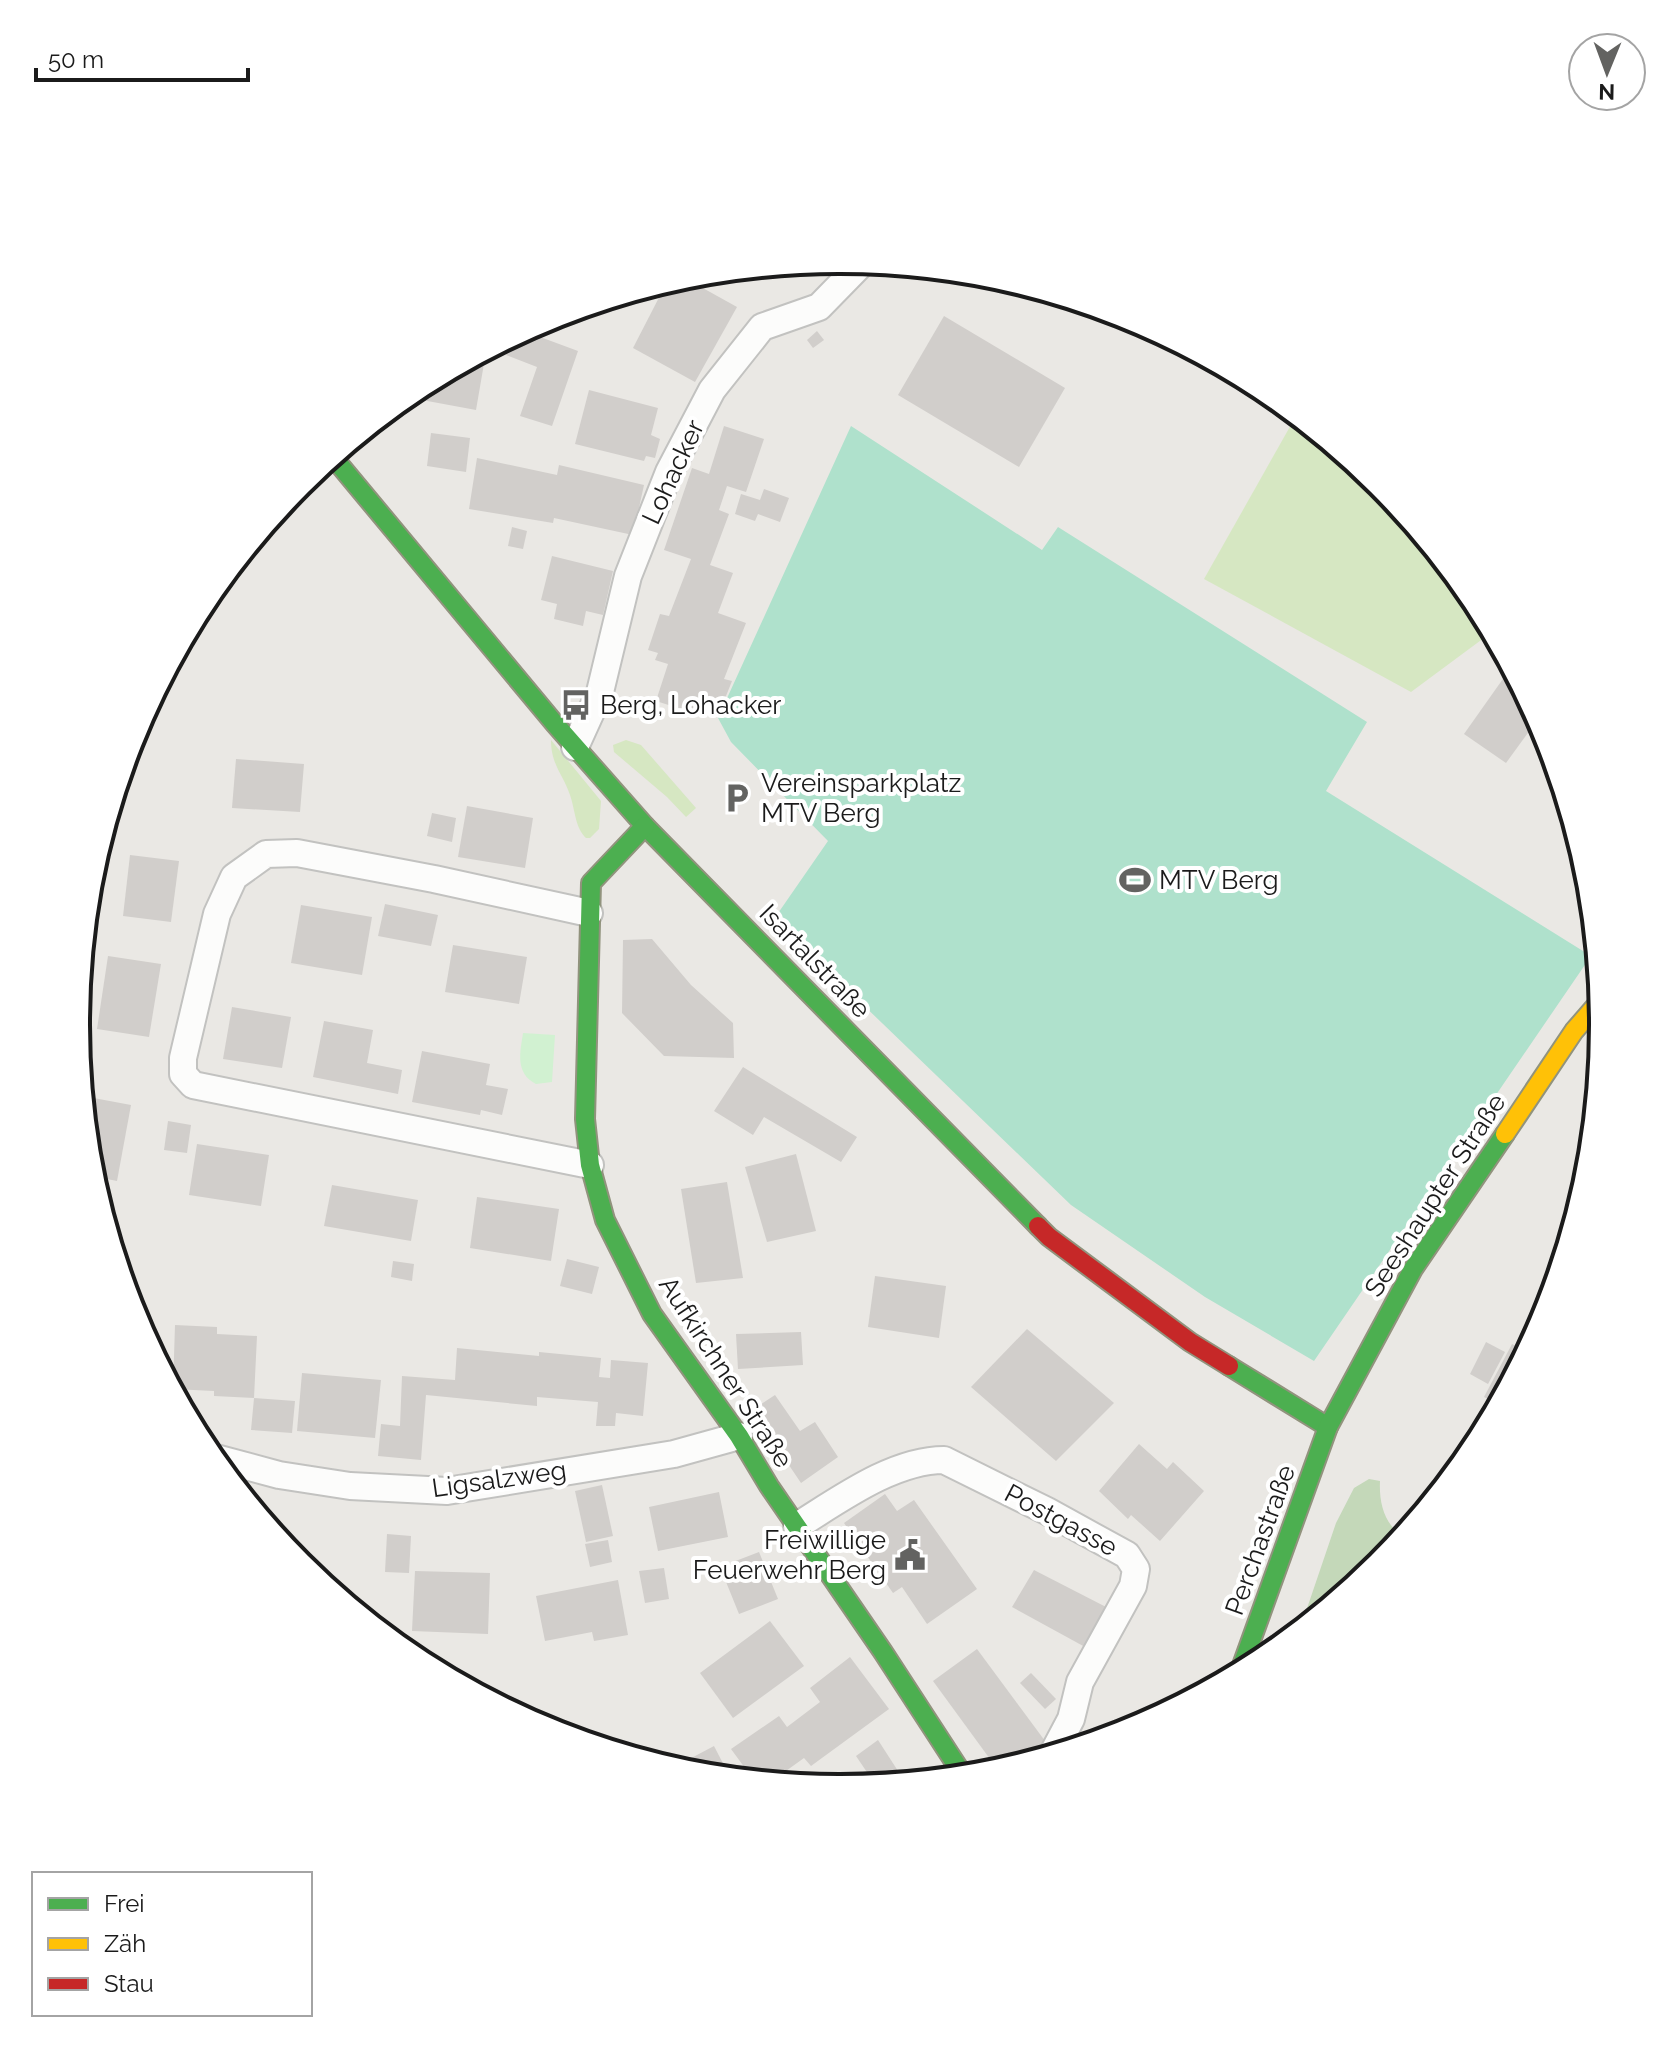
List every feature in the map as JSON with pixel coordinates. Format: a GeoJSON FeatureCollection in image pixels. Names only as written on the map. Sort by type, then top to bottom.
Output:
{"type":"FeatureCollection","features":[{"type":"Feature","properties":{"kind":"main road","name":"Isartalstraße"},"geometry":{"type":"LineString","coordinates":[[340,465],[575,747],[645,826],[1049,1237],[1190,1342],[1328,1427]]}},
{"type":"Feature","properties":{"kind":"main road","name":"Aufkirchner Straße"},"geometry":{"type":"LineString","coordinates":[[645,826],[591,883],[585,1119],[590,1165],[605,1220],[652,1314],[739,1436],[956,1764]]}},
{"type":"Feature","properties":{"kind":"main road","name":"Seeshaupter Straße"},"geometry":{"type":"LineString","coordinates":[[1328,1427],[1413,1269],[1574,1031],[1589,1014]]}},
{"type":"Feature","properties":{"kind":"main road","name":"Perchastraße"},"geometry":{"type":"LineString","coordinates":[[1247,1653],[1328,1427]]}},
{"type":"Feature","properties":{"kind":"street","name":"Lohacker"},"geometry":{"type":"LineString","coordinates":[[575,747],[600,692],[628,576],[669,472],[712,390],[762,327],[819,307],[851,274]]}},
{"type":"Feature","properties":{"kind":"street"},"geometry":{"type":"LineString","coordinates":[[589,913],[297,853],[266,854],[234,877],[217,914],[183,1058],[183,1074],[193,1085],[590,1165]]}},
{"type":"Feature","properties":{"kind":"street","name":"Ligsalzweg"},"geometry":{"type":"LineString","coordinates":[[232,1462],[279,1475],[350,1486],[447,1491],[529,1475],[674,1454],[739,1436]]}},
{"type":"Feature","properties":{"kind":"street","name":"Postgasse"},"geometry":{"type":"LineString","coordinates":[[797,1526],[877,1478],[928,1460],[944,1460],[1127,1555],[1136,1569],[1133,1586],[1080,1682],[1071,1719],[1060,1740]]}},
{"type":"Feature","properties":{"kind":"green space"},"geometry":{"type":"Polygon","coordinates":[[[1291,425],[1334,460],[1403,530],[1434,568],[1483,639],[1411,692],[1204,579],[1291,425]]]}},
{"type":"Feature","properties":{"kind":"green space","name":"MTV Berg"},"geometry":{"type":"Polygon","coordinates":[[[851,426],[1042,550],[1058,527],[1367,722],[1326,791],[1585,952],[1586,963],[1314,1361],[1205,1297],[1071,1205],[774,919],[828,841],[731,742],[718,718],[851,426]]]}},
{"type":"Feature","properties":{"kind":"green space"},"geometry":{"type":"Polygon","coordinates":[[[551,740],[601,801],[599,829],[590,838],[582,834],[577,824],[570,795],[555,763],[551,740]]]}},
{"type":"Feature","properties":{"kind":"green space"},"geometry":{"type":"Polygon","coordinates":[[[626,740],[641,745],[696,808],[686,817],[614,752],[613,745],[626,740]]]}},
{"type":"Feature","properties":{"kind":"green space"},"geometry":{"type":"Polygon","coordinates":[[[523,1033],[555,1035],[552,1082],[536,1084],[525,1074],[520,1062],[523,1033]]]}},
{"type":"Feature","properties":{"kind":"green space"},"geometry":{"type":"Polygon","coordinates":[[[1369,1479],[1380,1481],[1384,1512],[1394,1528],[1334,1588],[1306,1611],[1336,1523],[1354,1488],[1369,1479]]]}},
{"type":"Feature","properties":{"kind":"building"},"geometry":{"type":"Polygon","coordinates":[[[702,288],[737,307],[695,382],[633,348],[659,297],[702,288]]]}},
{"type":"Feature","properties":{"kind":"building"},"geometry":{"type":"Polygon","coordinates":[[[944,316],[1065,388],[1019,467],[898,395],[944,316]]]}},
{"type":"Feature","properties":{"kind":"building"},"geometry":{"type":"Polygon","coordinates":[[[817,331],[824,340],[813,348],[807,340],[817,331]]]}},
{"type":"Feature","properties":{"kind":"building"},"geometry":{"type":"Polygon","coordinates":[[[541,337],[578,351],[552,426],[520,416],[537,367],[506,355],[541,337]]]}},
{"type":"Feature","properties":{"kind":"building"},"geometry":{"type":"Polygon","coordinates":[[[484,365],[476,410],[424,400],[484,365]]]}},
{"type":"Feature","properties":{"kind":"building"},"geometry":{"type":"Polygon","coordinates":[[[589,390],[658,408],[651,435],[660,439],[655,458],[646,456],[644,461],[575,444],[589,390]]]}},
{"type":"Feature","properties":{"kind":"building"},"geometry":{"type":"Polygon","coordinates":[[[724,426],[764,439],[746,492],[727,486],[719,510],[729,514],[710,565],[733,573],[718,613],[746,623],[724,679],[732,681],[720,711],[707,706],[703,716],[656,701],[668,664],[655,660],[658,653],[648,650],[660,614],[669,616],[691,559],[664,550],[692,468],[709,474],[724,426]]]}},
{"type":"Feature","properties":{"kind":"building"},"geometry":{"type":"Polygon","coordinates":[[[431,433],[470,438],[466,472],[427,466],[431,433]]]}},
{"type":"Feature","properties":{"kind":"building"},"geometry":{"type":"Polygon","coordinates":[[[477,458],[557,475],[559,465],[644,485],[633,535],[554,518],[553,523],[469,509],[477,458]]]}},
{"type":"Feature","properties":{"kind":"building"},"geometry":{"type":"Polygon","coordinates":[[[764,489],[789,498],[780,522],[758,514],[755,521],[735,514],[741,494],[760,500],[764,489]]]}},
{"type":"Feature","properties":{"kind":"building"},"geometry":{"type":"Polygon","coordinates":[[[512,527],[527,531],[523,549],[508,546],[512,527]]]}},
{"type":"Feature","properties":{"kind":"building"},"geometry":{"type":"Polygon","coordinates":[[[552,556],[613,571],[603,615],[586,611],[583,626],[554,619],[557,604],[541,600],[552,556]]]}},
{"type":"Feature","properties":{"kind":"building"},"geometry":{"type":"Polygon","coordinates":[[[1504,678],[1529,731],[1506,763],[1464,734],[1504,678]]]}},
{"type":"Feature","properties":{"kind":"building"},"geometry":{"type":"Polygon","coordinates":[[[236,759],[304,764],[300,812],[232,808],[236,759]]]}},
{"type":"Feature","properties":{"kind":"building"},"geometry":{"type":"Polygon","coordinates":[[[467,806],[533,818],[525,868],[458,857],[467,806]]]}},
{"type":"Feature","properties":{"kind":"building"},"geometry":{"type":"Polygon","coordinates":[[[432,813],[456,818],[452,842],[427,836],[432,813]]]}},
{"type":"Feature","properties":{"kind":"building"},"geometry":{"type":"Polygon","coordinates":[[[130,855],[179,861],[171,922],[123,916],[130,855]]]}},
{"type":"Feature","properties":{"kind":"building"},"geometry":{"type":"Polygon","coordinates":[[[385,904],[438,915],[431,946],[378,936],[385,904]]]}},
{"type":"Feature","properties":{"kind":"building"},"geometry":{"type":"Polygon","coordinates":[[[301,905],[372,917],[362,975],[291,963],[301,905]]]}},
{"type":"Feature","properties":{"kind":"building"},"geometry":{"type":"Polygon","coordinates":[[[652,939],[691,985],[733,1023],[734,1058],[664,1056],[622,1013],[623,940],[652,939]]]}},
{"type":"Feature","properties":{"kind":"building"},"geometry":{"type":"Polygon","coordinates":[[[453,945],[527,957],[519,1004],[445,992],[453,945]]]}},
{"type":"Feature","properties":{"kind":"building"},"geometry":{"type":"Polygon","coordinates":[[[108,956],[161,964],[149,1037],[97,1029],[108,956]]]}},
{"type":"Feature","properties":{"kind":"building"},"geometry":{"type":"Polygon","coordinates":[[[232,1007],[291,1017],[282,1068],[223,1059],[232,1007]]]}},
{"type":"Feature","properties":{"kind":"building"},"geometry":{"type":"Polygon","coordinates":[[[324,1021],[373,1030],[367,1063],[402,1070],[398,1094],[313,1077],[324,1021]]]}},
{"type":"Feature","properties":{"kind":"building"},"geometry":{"type":"Polygon","coordinates":[[[422,1051],[490,1064],[486,1085],[508,1089],[502,1115],[481,1110],[480,1115],[412,1102],[422,1051]]]}},
{"type":"Feature","properties":{"kind":"building"},"geometry":{"type":"Polygon","coordinates":[[[743,1067],[857,1137],[841,1162],[764,1117],[753,1135],[714,1111],[743,1067]]]}},
{"type":"Feature","properties":{"kind":"building"},"geometry":{"type":"Polygon","coordinates":[[[94,1098],[131,1105],[117,1181],[106,1179],[94,1098]]]}},
{"type":"Feature","properties":{"kind":"building"},"geometry":{"type":"Polygon","coordinates":[[[168,1121],[191,1125],[187,1153],[164,1150],[168,1121]]]}},
{"type":"Feature","properties":{"kind":"building"},"geometry":{"type":"Polygon","coordinates":[[[197,1144],[269,1155],[261,1206],[189,1195],[197,1144]]]}},
{"type":"Feature","properties":{"kind":"building"},"geometry":{"type":"Polygon","coordinates":[[[796,1154],[816,1231],[767,1242],[745,1167],[796,1154]]]}},
{"type":"Feature","properties":{"kind":"building"},"geometry":{"type":"Polygon","coordinates":[[[727,1182],[743,1278],[696,1283],[681,1189],[727,1182]]]}},
{"type":"Feature","properties":{"kind":"building"},"geometry":{"type":"Polygon","coordinates":[[[332,1185],[418,1200],[411,1241],[324,1226],[332,1185]]]}},
{"type":"Feature","properties":{"kind":"building"},"geometry":{"type":"Polygon","coordinates":[[[477,1197],[559,1209],[551,1261],[470,1248],[477,1197]]]}},
{"type":"Feature","properties":{"kind":"building"},"geometry":{"type":"Polygon","coordinates":[[[567,1259],[599,1267],[592,1294],[560,1286],[567,1259]]]}},
{"type":"Feature","properties":{"kind":"building"},"geometry":{"type":"Polygon","coordinates":[[[393,1261],[414,1264],[412,1281],[391,1277],[393,1261]]]}},
{"type":"Feature","properties":{"kind":"building"},"geometry":{"type":"Polygon","coordinates":[[[875,1276],[946,1286],[939,1338],[868,1327],[875,1276]]]}},
{"type":"Feature","properties":{"kind":"building"},"geometry":{"type":"Polygon","coordinates":[[[175,1325],[217,1327],[217,1334],[257,1336],[254,1398],[214,1396],[214,1391],[185,1390],[174,1368],[175,1325]]]}},
{"type":"Feature","properties":{"kind":"building"},"geometry":{"type":"Polygon","coordinates":[[[1027,1329],[1114,1403],[1056,1461],[971,1387],[1027,1329]]]}},
{"type":"Feature","properties":{"kind":"building"},"geometry":{"type":"Polygon","coordinates":[[[801,1332],[803,1365],[738,1369],[736,1334],[801,1332]]]}},
{"type":"Feature","properties":{"kind":"building"},"geometry":{"type":"Polygon","coordinates":[[[1486,1342],[1505,1352],[1488,1384],[1470,1374],[1486,1342]]]}},
{"type":"Feature","properties":{"kind":"building"},"geometry":{"type":"Polygon","coordinates":[[[1512,1344],[1516,1346],[1489,1399],[1484,1397],[1512,1344]]]}},
{"type":"Feature","properties":{"kind":"building"},"geometry":{"type":"Polygon","coordinates":[[[457,1348],[601,1358],[599,1377],[610,1378],[611,1360],[648,1363],[643,1416],[616,1413],[615,1426],[596,1426],[598,1402],[537,1397],[537,1406],[426,1395],[421,1460],[378,1456],[381,1424],[400,1426],[402,1376],[455,1380],[457,1348]]]}},
{"type":"Feature","properties":{"kind":"building"},"geometry":{"type":"Polygon","coordinates":[[[302,1373],[381,1380],[375,1438],[297,1431],[302,1373]]]}},
{"type":"Feature","properties":{"kind":"building"},"geometry":{"type":"Polygon","coordinates":[[[775,1395],[800,1431],[815,1422],[838,1457],[801,1483],[752,1410],[775,1395]]]}},
{"type":"Feature","properties":{"kind":"building"},"geometry":{"type":"Polygon","coordinates":[[[254,1398],[295,1401],[292,1433],[251,1430],[254,1398]]]}},
{"type":"Feature","properties":{"kind":"building"},"geometry":{"type":"Polygon","coordinates":[[[1139,1444],[1167,1469],[1173,1462],[1204,1491],[1160,1541],[1131,1515],[1128,1519],[1099,1491],[1139,1444]]]}},
{"type":"Feature","properties":{"kind":"building"},"geometry":{"type":"Polygon","coordinates":[[[602,1485],[613,1536],[586,1542],[575,1491],[602,1485]]]}},
{"type":"Feature","properties":{"kind":"building"},"geometry":{"type":"Polygon","coordinates":[[[719,1492],[728,1537],[658,1551],[649,1507],[719,1492]]]}},
{"type":"Feature","properties":{"kind":"building","name":"Freiwillige Feuerwehr Berg"},"geometry":{"type":"Polygon","coordinates":[[[885,1494],[897,1511],[914,1500],[977,1589],[927,1624],[902,1587],[893,1593],[844,1523],[885,1494]]]}},
{"type":"Feature","properties":{"kind":"building"},"geometry":{"type":"Polygon","coordinates":[[[387,1534],[411,1536],[409,1573],[385,1572],[387,1534]]]}},
{"type":"Feature","properties":{"kind":"building"},"geometry":{"type":"Polygon","coordinates":[[[608,1540],[612,1562],[590,1567],[585,1544],[608,1540]]]}},
{"type":"Feature","properties":{"kind":"building"},"geometry":{"type":"Polygon","coordinates":[[[759,1552],[778,1599],[739,1614],[720,1567],[759,1552]]]}},
{"type":"Feature","properties":{"kind":"building"},"geometry":{"type":"Polygon","coordinates":[[[664,1568],[669,1599],[645,1603],[639,1571],[664,1568]]]}},
{"type":"Feature","properties":{"kind":"building"},"geometry":{"type":"Polygon","coordinates":[[[1034,1570],[1108,1608],[1085,1647],[1012,1607],[1034,1570]]]}},
{"type":"Feature","properties":{"kind":"building"},"geometry":{"type":"Polygon","coordinates":[[[415,1571],[490,1573],[488,1634],[412,1631],[415,1571]]]}},
{"type":"Feature","properties":{"kind":"building"},"geometry":{"type":"Polygon","coordinates":[[[618,1580],[628,1635],[594,1641],[592,1632],[545,1641],[536,1596],[618,1580]]]}},
{"type":"Feature","properties":{"kind":"building"},"geometry":{"type":"Polygon","coordinates":[[[770,1621],[804,1666],[733,1718],[700,1673],[770,1621]]]}},
{"type":"Feature","properties":{"kind":"building"},"geometry":{"type":"Polygon","coordinates":[[[977,1649],[1047,1744],[989,1758],[933,1681],[977,1649]]]}},
{"type":"Feature","properties":{"kind":"building"},"geometry":{"type":"Polygon","coordinates":[[[850,1657],[889,1709],[811,1766],[804,1758],[785,1772],[744,1767],[731,1749],[779,1716],[787,1727],[820,1702],[810,1688],[850,1657]]]}},
{"type":"Feature","properties":{"kind":"building"},"geometry":{"type":"Polygon","coordinates":[[[1031,1673],[1056,1699],[1045,1709],[1020,1683],[1031,1673]]]}},
{"type":"Feature","properties":{"kind":"building"},"geometry":{"type":"Polygon","coordinates":[[[878,1740],[898,1771],[867,1773],[856,1756],[878,1740]]]}},
{"type":"Feature","properties":{"kind":"building"},"geometry":{"type":"Polygon","coordinates":[[[714,1746],[723,1764],[693,1759],[691,1758],[714,1746]]]}},
{"type":"Feature","properties":{"kind":"traffic: fast"},"geometry":{"type":"LineString","coordinates":[[340,465],[555,724],[645,826],[1038,1226]]}},
{"type":"Feature","properties":{"kind":"traffic: fast"},"geometry":{"type":"LineString","coordinates":[[645,826],[591,883],[585,1119],[590,1165],[605,1220],[652,1314],[739,1436],[769,1486],[956,1764]]}},
{"type":"Feature","properties":{"kind":"traffic: fast"},"geometry":{"type":"LineString","coordinates":[[1247,1653],[1328,1427],[1413,1269],[1505,1134]]}},
{"type":"Feature","properties":{"kind":"traffic: fast"},"geometry":{"type":"LineString","coordinates":[[1229,1366],[1328,1427]]}},
{"type":"Feature","properties":{"kind":"traffic: slow"},"geometry":{"type":"LineString","coordinates":[[1505,1134],[1589,1014]]}},
{"type":"Feature","properties":{"kind":"traffic: jam"},"geometry":{"type":"LineString","coordinates":[[1038,1226],[1190,1342],[1229,1366]]}},
{"type":"Feature","properties":{"kind":"place","name":"Berg, Lohacker"},"geometry":{"type":"Point","coordinates":[576,705]}},
{"type":"Feature","properties":{"kind":"place","name":"Vereinsparkplatz MTV Berg"},"geometry":{"type":"Point","coordinates":[737,798]}},
{"type":"Feature","properties":{"kind":"place","name":"MTV Berg"},"geometry":{"type":"Point","coordinates":[1135,880]}},
{"type":"Feature","properties":{"kind":"place","name":"Freiwillige Feuerwehr Berg"},"geometry":{"type":"Point","coordinates":[910,1555]}}]}
